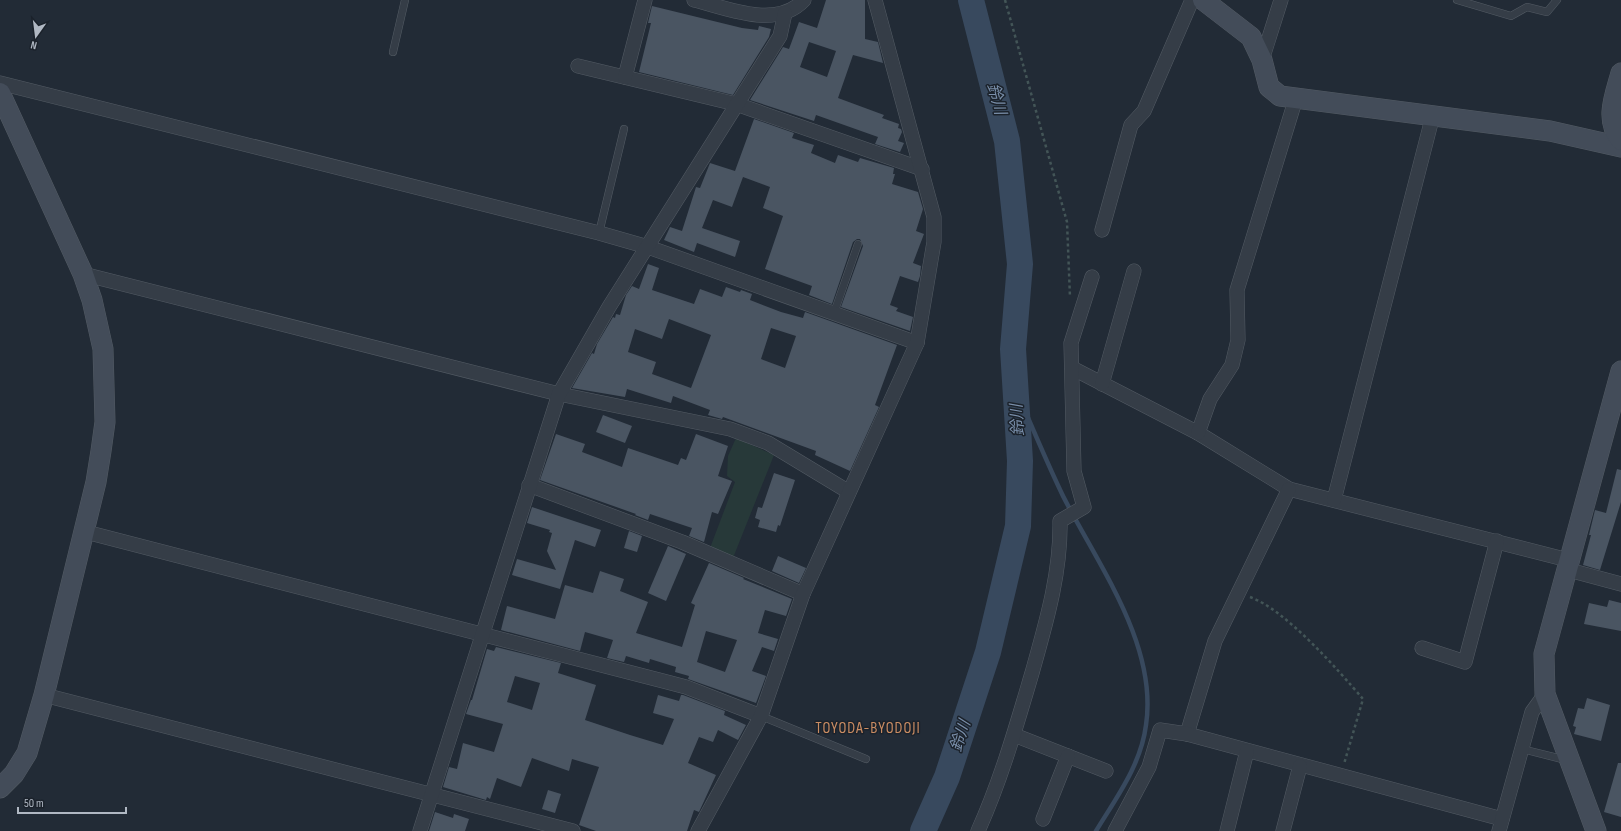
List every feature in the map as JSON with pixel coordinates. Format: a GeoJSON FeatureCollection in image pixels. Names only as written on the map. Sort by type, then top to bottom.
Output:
{"type":"FeatureCollection","features":[{"type":"Feature","properties":{"kind":"street"},"geometry":{"type":"LineString","coordinates":[[625,77],[644,0]]}},
{"type":"Feature","properties":{"kind":"street"},"geometry":{"type":"LineString","coordinates":[[694,0],[754,15],[771,16],[785,13],[804,0]]}},
{"type":"Feature","properties":{"kind":"street"},"geometry":{"type":"LineString","coordinates":[[698,831],[761,716],[803,594],[917,342],[934,242],[934,217],[875,0]]}},
{"type":"Feature","properties":{"kind":"street"},"geometry":{"type":"LineString","coordinates":[[1102,230],[1131,124],[1144,111],[1192,0]]}},
{"type":"Feature","properties":{"kind":"street"},"geometry":{"type":"LineString","coordinates":[[1203,0],[1251,37],[1262,60],[1269,87],[1280,96],[1550,131],[1621,147]]}},
{"type":"Feature","properties":{"kind":"street"},"geometry":{"type":"LineString","coordinates":[[1262,60],[1281,0]]}},
{"type":"Feature","properties":{"kind":"street"},"geometry":{"type":"LineString","coordinates":[[420,831],[559,394],[609,307],[780,36],[785,13]]}},
{"type":"Feature","properties":{"kind":"street"},"geometry":{"type":"LineString","coordinates":[[578,66],[736,104],[922,169]]}},
{"type":"Feature","properties":{"kind":"street"},"geometry":{"type":"LineString","coordinates":[[1621,73],[1612,103],[1612,125],[1621,140]]}},
{"type":"Feature","properties":{"kind":"street"},"geometry":{"type":"LineString","coordinates":[[0,83],[599,233],[648,247],[917,342]]}},
{"type":"Feature","properties":{"kind":"street"},"geometry":{"type":"LineString","coordinates":[[0,93],[83,274],[92,300],[103,349],[106,390],[105,422],[96,482],[82,532],[44,695],[27,753],[14,774],[0,788]]}},
{"type":"Feature","properties":{"kind":"street"},"geometry":{"type":"LineString","coordinates":[[1198,433],[1210,399],[1232,365],[1238,340],[1237,290],[1296,98]]}},
{"type":"Feature","properties":{"kind":"street"},"geometry":{"type":"LineString","coordinates":[[1334,500],[1433,116]]}},
{"type":"Feature","properties":{"kind":"street"},"geometry":{"type":"LineString","coordinates":[[1102,384],[1134,271]]}},
{"type":"Feature","properties":{"kind":"street"},"geometry":{"type":"LineString","coordinates":[[83,274],[559,394],[730,429],[768,443],[849,492]]}},
{"type":"Feature","properties":{"kind":"street"},"geometry":{"type":"LineString","coordinates":[[978,831],[995,794],[1014,734],[1042,635],[1058,569],[1060,521],[1084,507],[1074,471],[1071,344],[1092,277]]}},
{"type":"Feature","properties":{"kind":"street"},"geometry":{"type":"LineString","coordinates":[[1072,368],[1198,433],[1289,489],[1497,541],[1621,584]]}},
{"type":"Feature","properties":{"kind":"street"},"geometry":{"type":"LineString","coordinates":[[1596,831],[1545,694],[1544,654],[1621,371]]}},
{"type":"Feature","properties":{"kind":"street"},"geometry":{"type":"LineString","coordinates":[[529,485],[682,542],[803,594]]}},
{"type":"Feature","properties":{"kind":"street"},"geometry":{"type":"LineString","coordinates":[[1187,734],[1215,641],[1289,489]]}},
{"type":"Feature","properties":{"kind":"street"},"geometry":{"type":"LineString","coordinates":[[82,532],[482,633],[686,687],[761,716]]}},
{"type":"Feature","properties":{"kind":"street"},"geometry":{"type":"LineString","coordinates":[[1422,648],[1464,662],[1497,541]]}},
{"type":"Feature","properties":{"kind":"street"},"geometry":{"type":"LineString","coordinates":[[1115,831],[1149,767],[1160,730],[1187,734],[1341,776],[1501,825],[1532,712],[1545,694]]}},
{"type":"Feature","properties":{"kind":"street"},"geometry":{"type":"LineString","coordinates":[[44,695],[573,831]]}},
{"type":"Feature","properties":{"kind":"street"},"geometry":{"type":"LineString","coordinates":[[1014,734],[1106,771]]}},
{"type":"Feature","properties":{"kind":"street"},"geometry":{"type":"LineString","coordinates":[[1227,831],[1247,751]]}},
{"type":"Feature","properties":{"kind":"street"},"geometry":{"type":"LineString","coordinates":[[1043,820],[1068,756]]}},
{"type":"Feature","properties":{"kind":"street"},"geometry":{"type":"LineString","coordinates":[[1283,831],[1300,766]]}},
{"type":"Feature","properties":{"kind":"lane"},"geometry":{"type":"LineString","coordinates":[[393,52],[405,0]]}},
{"type":"Feature","properties":{"kind":"lane"},"geometry":{"type":"LineString","coordinates":[[1457,0],[1511,16],[1527,6],[1547,12],[1557,0]]}},
{"type":"Feature","properties":{"kind":"lane"},"geometry":{"type":"LineString","coordinates":[[599,233],[624,129]]}},
{"type":"Feature","properties":{"kind":"lane"},"geometry":{"type":"LineString","coordinates":[[834,313],[858,244]]}},
{"type":"Feature","properties":{"kind":"lane"},"geometry":{"type":"LineString","coordinates":[[761,716],[866,759]]}},
{"type":"Feature","properties":{"kind":"lane"},"geometry":{"type":"LineString","coordinates":[[1522,749],[1570,761]]}},
{"type":"Feature","properties":{"kind":"path"},"geometry":{"type":"LineString","coordinates":[[1005,0],[1067,222],[1070,298]]}},
{"type":"Feature","properties":{"kind":"path"},"geometry":{"type":"LineString","coordinates":[[1239,593],[1268,605],[1337,669],[1363,699],[1341,776]]}},
{"type":"Feature","properties":{"kind":"shaded area"},"geometry":{"type":"Polygon","coordinates":[[[736,438],[774,455],[733,558],[710,548],[735,482],[727,476],[728,456],[736,438]]]}},
{"type":"Feature","properties":{"kind":"building"},"geometry":{"type":"Polygon","coordinates":[[[826,0],[865,0],[865,39],[878,42],[883,63],[853,55],[838,98],[884,115],[882,118],[899,124],[898,128],[901,129],[902,132],[898,141],[904,143],[900,152],[875,144],[878,137],[816,115],[814,121],[750,100],[783,47],[789,49],[799,22],[817,28],[826,0]],[[809,42],[800,67],[827,77],[836,51],[809,42]]]}},
{"type":"Feature","properties":{"kind":"building"},"geometry":{"type":"Polygon","coordinates":[[[652,6],[742,28],[758,30],[759,26],[771,29],[769,37],[733,95],[639,72],[651,23],[648,23],[652,6]]]}},
{"type":"Feature","properties":{"kind":"building"},"geometry":{"type":"Polygon","coordinates":[[[754,119],[794,133],[792,138],[814,145],[811,153],[835,163],[838,155],[858,162],[860,158],[894,168],[893,174],[895,174],[892,184],[918,192],[923,209],[916,231],[924,234],[913,263],[921,266],[920,276],[918,282],[900,276],[890,305],[898,308],[896,311],[913,317],[910,331],[841,307],[863,246],[860,239],[853,242],[832,304],[809,295],[812,286],[765,269],[783,216],[763,208],[770,187],[743,177],[732,207],[713,200],[702,228],[740,241],[735,257],[697,243],[694,252],[664,240],[670,227],[682,231],[696,187],[700,188],[710,163],[735,171],[754,119]]]}},
{"type":"Feature","properties":{"kind":"building"},"geometry":{"type":"Polygon","coordinates":[[[648,264],[659,268],[652,290],[694,304],[700,289],[722,297],[726,287],[740,292],[741,290],[752,294],[750,300],[781,312],[803,318],[805,312],[897,345],[875,405],[879,407],[850,471],[815,455],[816,451],[723,417],[722,419],[708,415],[710,410],[673,396],[671,403],[627,389],[625,397],[572,388],[592,353],[594,354],[597,344],[613,317],[615,318],[616,314],[620,315],[626,295],[632,286],[639,289],[648,264]],[[669,319],[662,339],[635,329],[628,352],[656,362],[652,374],[691,388],[711,335],[669,319]],[[771,328],[761,359],[785,368],[796,336],[771,328]]]}},
{"type":"Feature","properties":{"kind":"building"},"geometry":{"type":"Polygon","coordinates":[[[603,415],[632,426],[625,443],[596,432],[603,415]]]}},
{"type":"Feature","properties":{"kind":"building"},"geometry":{"type":"Polygon","coordinates":[[[556,434],[585,444],[582,452],[622,467],[628,448],[678,465],[681,458],[686,460],[696,434],[728,446],[718,476],[732,481],[718,514],[712,512],[704,542],[689,536],[692,528],[650,514],[648,520],[635,515],[636,514],[540,480],[556,434]]]}},
{"type":"Feature","properties":{"kind":"building"},"geometry":{"type":"Polygon","coordinates":[[[1617,469],[1621,470],[1621,502],[1600,570],[1583,565],[1591,535],[1589,535],[1595,510],[1606,513],[1617,469]]]}},
{"type":"Feature","properties":{"kind":"building"},"geometry":{"type":"Polygon","coordinates":[[[774,473],[795,480],[780,526],[778,525],[776,532],[758,527],[760,520],[755,518],[758,507],[762,508],[774,473]]]}},
{"type":"Feature","properties":{"kind":"building"},"geometry":{"type":"Polygon","coordinates":[[[532,507],[601,530],[595,547],[575,540],[560,589],[512,575],[517,559],[556,570],[547,551],[552,533],[549,532],[550,530],[527,523],[532,507]]]}},
{"type":"Feature","properties":{"kind":"building"},"geometry":{"type":"Polygon","coordinates":[[[629,531],[642,536],[637,552],[624,548],[629,531]]]}},
{"type":"Feature","properties":{"kind":"building"},"geometry":{"type":"Polygon","coordinates":[[[668,546],[686,554],[666,601],[648,593],[668,546]]]}},
{"type":"Feature","properties":{"kind":"building"},"geometry":{"type":"Polygon","coordinates":[[[778,556],[806,568],[799,583],[772,571],[778,556]]]}},
{"type":"Feature","properties":{"kind":"building"},"geometry":{"type":"Polygon","coordinates":[[[709,563],[792,599],[786,616],[765,610],[758,633],[778,639],[774,651],[762,647],[752,671],[766,676],[756,703],[688,679],[689,676],[675,672],[676,667],[650,659],[649,663],[626,656],[624,662],[607,658],[613,640],[585,632],[580,651],[501,630],[507,606],[555,619],[565,585],[593,593],[600,571],[624,579],[620,591],[648,602],[636,633],[682,647],[695,605],[691,603],[709,563]],[[706,631],[697,662],[725,672],[737,640],[706,631]]]}},
{"type":"Feature","properties":{"kind":"building"},"geometry":{"type":"Polygon","coordinates":[[[1609,600],[1621,603],[1621,631],[1584,624],[1589,603],[1607,607],[1609,600]]]}},
{"type":"Feature","properties":{"kind":"building"},"geometry":{"type":"Polygon","coordinates":[[[496,647],[561,663],[558,673],[596,685],[585,720],[663,745],[674,719],[653,713],[658,695],[679,701],[681,695],[683,695],[725,711],[724,715],[746,725],[738,740],[718,730],[713,742],[699,737],[688,763],[716,775],[699,812],[694,810],[687,831],[596,831],[579,825],[599,767],[572,759],[569,771],[532,758],[521,787],[497,778],[490,799],[487,797],[486,800],[443,787],[449,767],[457,769],[463,743],[494,752],[503,724],[466,714],[472,700],[487,649],[494,651],[496,647]],[[515,676],[507,702],[532,710],[540,683],[515,676]]]}},
{"type":"Feature","properties":{"kind":"building"},"geometry":{"type":"Polygon","coordinates":[[[1587,698],[1610,705],[1601,741],[1574,734],[1576,727],[1573,726],[1578,708],[1584,709],[1587,698]]]}},
{"type":"Feature","properties":{"kind":"building"},"geometry":{"type":"Polygon","coordinates":[[[1618,763],[1621,763],[1621,817],[1604,812],[1618,763]]]}},
{"type":"Feature","properties":{"kind":"building"},"geometry":{"type":"Polygon","coordinates":[[[548,790],[561,794],[555,813],[542,809],[548,790]]]}},
{"type":"Feature","properties":{"kind":"building"},"geometry":{"type":"Polygon","coordinates":[[[435,812],[453,818],[454,814],[469,819],[465,831],[429,831],[435,812]]]}},
{"type":"Feature","properties":{"kind":"waterway","name":"鈴川"},"geometry":{"type":"LineString","coordinates":[[923,831],[947,777],[988,652],[1018,526],[1020,461],[1013,349],[1020,264],[1007,141],[971,0]]}},
{"type":"Feature","properties":{"kind":"waterway"},"geometry":{"type":"LineString","coordinates":[[1015,388],[1063,496],[1122,606],[1134,636],[1143,665],[1147,695],[1146,725],[1143,740],[1139,754],[1127,781],[1096,831]]}},
{"type":"Feature","properties":{"kind":"district","name":"TOYODA-BYODOJI"},"geometry":{"type":"Point","coordinates":[868,728]}}]}
